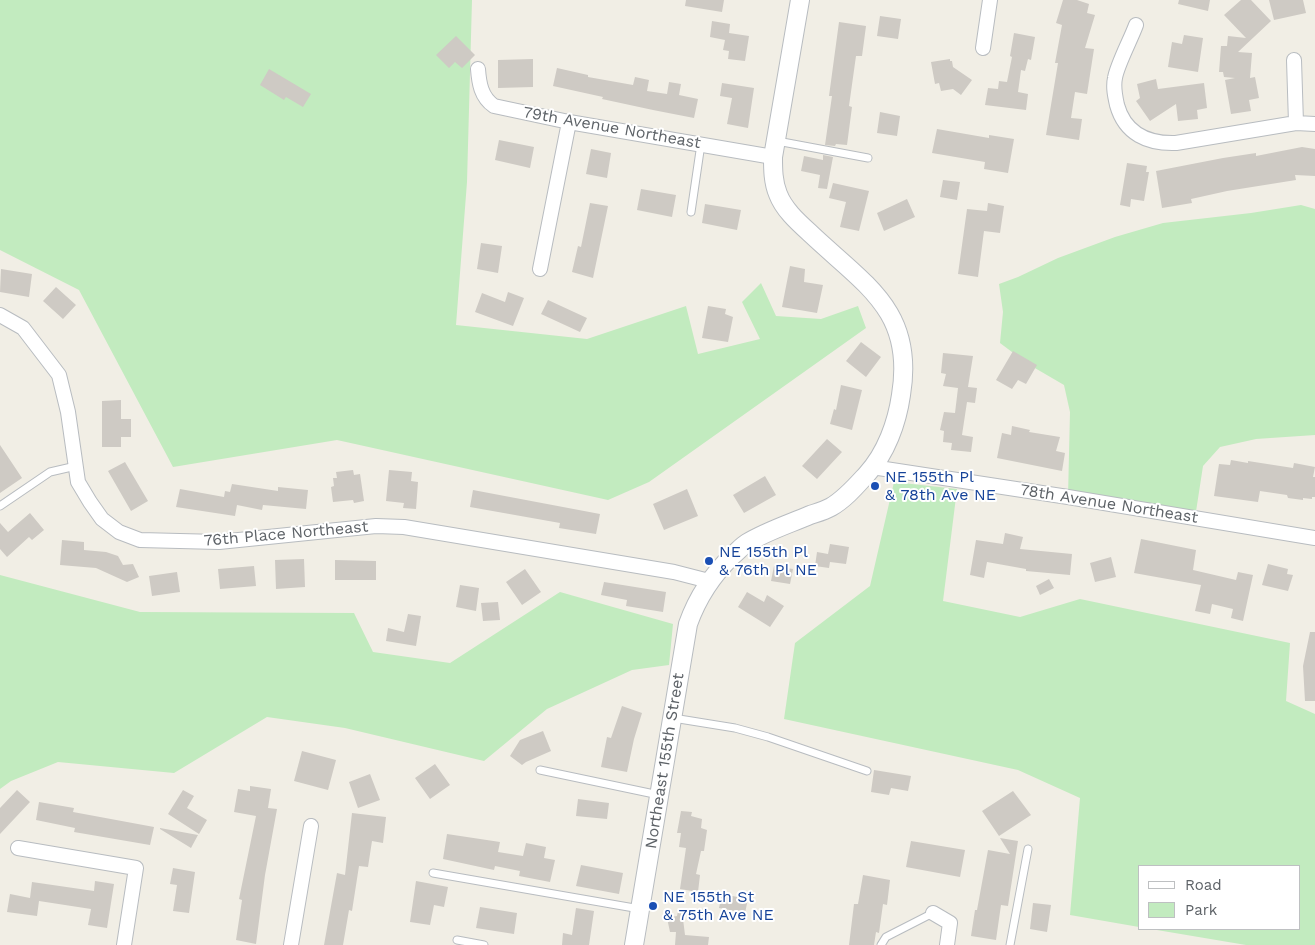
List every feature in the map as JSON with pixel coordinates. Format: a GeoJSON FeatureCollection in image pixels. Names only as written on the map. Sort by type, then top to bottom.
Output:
{"type":"FeatureCollection","features":[{"type":"Feature","properties":{"kind":"street"},"geometry":{"type":"LineString","coordinates":[[774,149],[800,0]]}},
{"type":"Feature","properties":{"kind":"street"},"geometry":{"type":"LineString","coordinates":[[983,48],[990,0]]}},
{"type":"Feature","properties":{"kind":"street"},"geometry":{"type":"LineString","coordinates":[[1136,25],[1115,78],[1114,95],[1120,115],[1130,130],[1145,139],[1162,143],[1176,143],[1296,123],[1315,124]]}},
{"type":"Feature","properties":{"kind":"street"},"geometry":{"type":"LineString","coordinates":[[1294,60],[1296,123]]}},
{"type":"Feature","properties":{"kind":"street","name":"79th Avenue Northeast"},"geometry":{"type":"LineString","coordinates":[[478,69],[482,90],[488,102],[494,106],[569,122],[701,144],[774,149]]}},
{"type":"Feature","properties":{"kind":"street"},"geometry":{"type":"LineString","coordinates":[[540,269],[569,122]]}},
{"type":"Feature","properties":{"kind":"street","name":"Northeast 155th Street"},"geometry":{"type":"LineString","coordinates":[[634,945],[688,624],[696,604],[709,582],[725,563],[746,544],[770,531],[830,507],[850,493],[872,468],[884,448],[900,404],[903,383],[903,361],[898,330],[888,310],[875,292],[788,212],[778,195],[774,178],[774,149]]}},
{"type":"Feature","properties":{"kind":"street","name":"76th Place Northeast"},"geometry":{"type":"LineString","coordinates":[[0,315],[23,328],[59,375],[68,412],[78,482],[90,502],[102,519],[119,532],[140,540],[218,542],[376,526],[404,527],[674,572],[709,582]]}},
{"type":"Feature","properties":{"kind":"street","name":"78th Avenue Northeast"},"geometry":{"type":"LineString","coordinates":[[872,468],[1068,497],[1315,538]]}},
{"type":"Feature","properties":{"kind":"street"},"geometry":{"type":"LineString","coordinates":[[291,945],[311,826]]}},
{"type":"Feature","properties":{"kind":"street"},"geometry":{"type":"LineString","coordinates":[[18,848],[136,868],[124,945]]}},
{"type":"Feature","properties":{"kind":"street"},"geometry":{"type":"LineString","coordinates":[[933,913],[950,923],[947,945]]}},
{"type":"Feature","properties":{"kind":"lane"},"geometry":{"type":"LineString","coordinates":[[691,212],[701,144]]}},
{"type":"Feature","properties":{"kind":"lane"},"geometry":{"type":"LineString","coordinates":[[774,149],[868,158]]}},
{"type":"Feature","properties":{"kind":"lane"},"geometry":{"type":"LineString","coordinates":[[0,506],[50,472],[76,466]]}},
{"type":"Feature","properties":{"kind":"lane"},"geometry":{"type":"LineString","coordinates":[[673,718],[760,734],[867,771]]}},
{"type":"Feature","properties":{"kind":"lane"},"geometry":{"type":"LineString","coordinates":[[540,770],[660,795]]}},
{"type":"Feature","properties":{"kind":"lane"},"geometry":{"type":"LineString","coordinates":[[1010,945],[1028,849]]}},
{"type":"Feature","properties":{"kind":"lane"},"geometry":{"type":"LineString","coordinates":[[433,872],[641,909]]}},
{"type":"Feature","properties":{"kind":"lane"},"geometry":{"type":"LineString","coordinates":[[881,945],[886,937],[933,913]]}},
{"type":"Feature","properties":{"kind":"lane"},"geometry":{"type":"LineString","coordinates":[[457,940],[484,945]]}},
{"type":"Feature","properties":{"kind":"green space"},"geometry":{"type":"Polygon","coordinates":[[[0,0],[472,0],[467,182],[456,325],[587,339],[686,306],[698,354],[760,339],[742,302],[761,283],[776,316],[821,319],[858,306],[866,328],[649,482],[608,500],[337,440],[173,467],[79,290],[0,250],[0,0]]]}},
{"type":"Feature","properties":{"kind":"green space"},"geometry":{"type":"Polygon","coordinates":[[[1301,205],[1315,209],[1315,435],[1256,439],[1220,447],[1203,466],[1195,518],[1068,497],[1070,412],[1064,385],[1028,364],[1000,343],[1003,312],[999,284],[1058,258],[1115,237],[1163,223],[1301,205]]]}},
{"type":"Feature","properties":{"kind":"green space"},"geometry":{"type":"Polygon","coordinates":[[[894,482],[957,489],[943,601],[1020,617],[1080,599],[1290,643],[1286,701],[1315,714],[1315,945],[1246,945],[1157,930],[1300,930],[1300,865],[1138,865],[1138,927],[1070,915],[1080,798],[1018,770],[784,719],[795,643],[870,586],[894,482]]]}},
{"type":"Feature","properties":{"kind":"green space"},"geometry":{"type":"Polygon","coordinates":[[[0,575],[140,612],[354,613],[373,652],[450,663],[560,592],[673,624],[669,665],[632,670],[547,709],[484,761],[345,728],[267,717],[174,773],[58,762],[11,781],[0,789],[0,575]]]}},
{"type":"Feature","properties":{"kind":"building"},"geometry":{"type":"Polygon","coordinates":[[[686,0],[724,0],[722,12],[685,6],[686,0]]]}},
{"type":"Feature","properties":{"kind":"building"},"geometry":{"type":"Polygon","coordinates":[[[1063,0],[1077,0],[1089,4],[1087,13],[1095,15],[1085,48],[1094,49],[1087,94],[1075,92],[1071,118],[1082,119],[1079,140],[1046,135],[1058,63],[1055,63],[1062,25],[1056,23],[1063,0]]]}},
{"type":"Feature","properties":{"kind":"building"},"geometry":{"type":"Polygon","coordinates":[[[1179,0],[1210,0],[1208,11],[1178,4],[1179,0]]]}},
{"type":"Feature","properties":{"kind":"building"},"geometry":{"type":"Polygon","coordinates":[[[1241,0],[1251,0],[1271,21],[1238,52],[1252,53],[1250,78],[1255,77],[1259,98],[1249,100],[1251,111],[1231,114],[1225,80],[1235,78],[1224,77],[1223,72],[1219,72],[1221,46],[1227,46],[1228,36],[1246,38],[1224,15],[1241,0]]]}},
{"type":"Feature","properties":{"kind":"building"},"geometry":{"type":"Polygon","coordinates":[[[1269,0],[1303,0],[1306,13],[1274,20],[1269,0]]]}},
{"type":"Feature","properties":{"kind":"building"},"geometry":{"type":"Polygon","coordinates":[[[880,16],[901,19],[898,39],[877,36],[880,16]]]}},
{"type":"Feature","properties":{"kind":"building"},"geometry":{"type":"Polygon","coordinates":[[[712,21],[730,24],[729,33],[749,36],[745,61],[728,59],[729,51],[723,50],[725,40],[710,37],[712,21]]]}},
{"type":"Feature","properties":{"kind":"building"},"geometry":{"type":"Polygon","coordinates":[[[839,22],[866,26],[862,56],[856,56],[849,106],[852,107],[847,145],[836,144],[835,146],[825,145],[832,96],[829,96],[839,22]]]}},
{"type":"Feature","properties":{"kind":"building"},"geometry":{"type":"Polygon","coordinates":[[[1014,33],[1035,37],[1031,60],[1028,59],[1025,71],[1021,70],[1018,92],[1028,94],[1026,110],[985,105],[988,88],[998,89],[999,81],[1007,82],[1014,33]]]}},
{"type":"Feature","properties":{"kind":"building"},"geometry":{"type":"Polygon","coordinates":[[[1184,35],[1203,38],[1198,72],[1168,67],[1172,42],[1182,44],[1184,35]]]}},
{"type":"Feature","properties":{"kind":"building"},"geometry":{"type":"Polygon","coordinates":[[[456,36],[475,55],[462,68],[455,62],[449,68],[436,55],[456,36]]]}},
{"type":"Feature","properties":{"kind":"building"},"geometry":{"type":"Polygon","coordinates":[[[533,59],[533,87],[498,88],[498,60],[533,59]]]}},
{"type":"Feature","properties":{"kind":"building"},"geometry":{"type":"Polygon","coordinates":[[[950,59],[953,67],[972,80],[961,95],[953,89],[941,91],[939,83],[935,84],[931,62],[950,59]]]}},
{"type":"Feature","properties":{"kind":"building"},"geometry":{"type":"Polygon","coordinates":[[[557,68],[588,75],[588,77],[633,85],[635,77],[649,80],[647,91],[667,94],[669,82],[681,84],[679,95],[698,99],[694,118],[602,99],[603,97],[553,86],[557,68]]]}},
{"type":"Feature","properties":{"kind":"building"},"geometry":{"type":"Polygon","coordinates":[[[269,69],[311,94],[303,107],[286,97],[284,100],[260,85],[269,69]]]}},
{"type":"Feature","properties":{"kind":"building"},"geometry":{"type":"Polygon","coordinates":[[[1156,79],[1158,89],[1204,83],[1207,108],[1197,110],[1198,119],[1178,121],[1176,104],[1150,121],[1136,101],[1140,98],[1137,84],[1156,79]]]}},
{"type":"Feature","properties":{"kind":"building"},"geometry":{"type":"Polygon","coordinates":[[[722,83],[754,88],[748,128],[727,124],[732,98],[720,96],[722,83]]]}},
{"type":"Feature","properties":{"kind":"building"},"geometry":{"type":"Polygon","coordinates":[[[880,112],[900,116],[897,136],[877,133],[880,112]]]}},
{"type":"Feature","properties":{"kind":"building"},"geometry":{"type":"Polygon","coordinates":[[[937,129],[989,138],[989,135],[1014,139],[1008,173],[984,169],[985,162],[932,153],[937,129]]]}},
{"type":"Feature","properties":{"kind":"building"},"geometry":{"type":"Polygon","coordinates":[[[499,140],[534,147],[530,168],[495,160],[499,140]]]}},
{"type":"Feature","properties":{"kind":"building"},"geometry":{"type":"Polygon","coordinates":[[[1302,147],[1315,149],[1315,176],[1295,175],[1296,180],[1227,191],[1191,199],[1192,203],[1162,208],[1156,171],[1223,158],[1256,153],[1256,156],[1302,147]]]}},
{"type":"Feature","properties":{"kind":"building"},"geometry":{"type":"Polygon","coordinates":[[[591,149],[611,153],[607,178],[586,174],[591,149]]]}},
{"type":"Feature","properties":{"kind":"building"},"geometry":{"type":"Polygon","coordinates":[[[823,155],[833,157],[827,189],[818,188],[820,175],[801,171],[804,156],[823,160],[823,155]]]}},
{"type":"Feature","properties":{"kind":"building"},"geometry":{"type":"Polygon","coordinates":[[[1127,163],[1147,166],[1146,172],[1149,172],[1144,201],[1131,199],[1130,207],[1120,205],[1127,163]]]}},
{"type":"Feature","properties":{"kind":"building"},"geometry":{"type":"Polygon","coordinates":[[[943,180],[960,182],[957,200],[940,197],[943,180]]]}},
{"type":"Feature","properties":{"kind":"building"},"geometry":{"type":"Polygon","coordinates":[[[833,183],[869,191],[859,231],[840,227],[846,202],[829,198],[833,183]]]}},
{"type":"Feature","properties":{"kind":"building"},"geometry":{"type":"Polygon","coordinates":[[[641,189],[676,195],[672,217],[637,210],[641,189]]]}},
{"type":"Feature","properties":{"kind":"building"},"geometry":{"type":"Polygon","coordinates":[[[907,199],[915,217],[884,231],[877,213],[907,199]]]}},
{"type":"Feature","properties":{"kind":"building"},"geometry":{"type":"Polygon","coordinates":[[[590,203],[608,206],[593,278],[572,272],[578,246],[581,247],[590,203]]]}},
{"type":"Feature","properties":{"kind":"building"},"geometry":{"type":"Polygon","coordinates":[[[988,203],[1004,206],[1000,233],[984,231],[978,277],[958,274],[967,209],[987,211],[988,203]]]}},
{"type":"Feature","properties":{"kind":"building"},"geometry":{"type":"Polygon","coordinates":[[[705,204],[741,210],[737,230],[702,223],[705,204]]]}},
{"type":"Feature","properties":{"kind":"building"},"geometry":{"type":"Polygon","coordinates":[[[481,243],[502,246],[498,273],[477,269],[481,243]]]}},
{"type":"Feature","properties":{"kind":"building"},"geometry":{"type":"Polygon","coordinates":[[[790,266],[805,269],[804,282],[823,285],[817,313],[782,307],[790,266]]]}},
{"type":"Feature","properties":{"kind":"building"},"geometry":{"type":"Polygon","coordinates":[[[1,269],[32,274],[29,297],[0,292],[1,269]]]}},
{"type":"Feature","properties":{"kind":"building"},"geometry":{"type":"Polygon","coordinates":[[[56,287],[76,305],[63,319],[43,301],[56,287]]]}},
{"type":"Feature","properties":{"kind":"building"},"geometry":{"type":"Polygon","coordinates":[[[508,292],[524,298],[513,326],[475,312],[482,293],[505,302],[508,292]]]}},
{"type":"Feature","properties":{"kind":"building"},"geometry":{"type":"Polygon","coordinates":[[[548,300],[587,318],[580,332],[541,314],[548,300]]]}},
{"type":"Feature","properties":{"kind":"building"},"geometry":{"type":"Polygon","coordinates":[[[708,306],[726,309],[725,314],[733,317],[728,342],[702,338],[708,306]]]}},
{"type":"Feature","properties":{"kind":"building"},"geometry":{"type":"Polygon","coordinates":[[[861,342],[881,357],[866,377],[846,361],[861,342]]]}},
{"type":"Feature","properties":{"kind":"building"},"geometry":{"type":"Polygon","coordinates":[[[1013,351],[1037,365],[1026,384],[1018,380],[1012,389],[996,380],[1013,351]]]}},
{"type":"Feature","properties":{"kind":"building"},"geometry":{"type":"Polygon","coordinates":[[[943,353],[973,356],[968,387],[977,388],[975,403],[967,402],[962,435],[973,437],[971,452],[951,450],[952,443],[943,442],[944,431],[940,430],[944,412],[955,413],[958,388],[943,386],[946,374],[941,373],[943,353]]]}},
{"type":"Feature","properties":{"kind":"building"},"geometry":{"type":"Polygon","coordinates":[[[841,385],[862,390],[852,430],[830,424],[834,409],[836,410],[841,385]]]}},
{"type":"Feature","properties":{"kind":"building"},"geometry":{"type":"Polygon","coordinates":[[[121,400],[121,419],[131,419],[131,437],[121,437],[121,447],[102,447],[102,401],[121,400]]]}},
{"type":"Feature","properties":{"kind":"building"},"geometry":{"type":"Polygon","coordinates":[[[1012,426],[1030,430],[1029,432],[1060,437],[1056,451],[1065,453],[1062,471],[997,458],[1002,433],[1011,435],[1012,426]]]}},
{"type":"Feature","properties":{"kind":"building"},"geometry":{"type":"Polygon","coordinates":[[[827,439],[842,452],[817,479],[802,466],[827,439]]]}},
{"type":"Feature","properties":{"kind":"building"},"geometry":{"type":"Polygon","coordinates":[[[0,445],[22,478],[0,493],[0,445]]]}},
{"type":"Feature","properties":{"kind":"building"},"geometry":{"type":"Polygon","coordinates":[[[1231,460],[1293,468],[1294,463],[1315,467],[1313,477],[1315,477],[1315,497],[1312,497],[1312,499],[1303,498],[1303,500],[1288,498],[1287,495],[1260,491],[1258,502],[1214,496],[1219,464],[1230,465],[1231,460]]]}},
{"type":"Feature","properties":{"kind":"building"},"geometry":{"type":"Polygon","coordinates":[[[125,462],[148,501],[131,511],[108,471],[125,462]]]}},
{"type":"Feature","properties":{"kind":"building"},"geometry":{"type":"Polygon","coordinates":[[[353,470],[354,475],[360,474],[364,501],[354,503],[353,500],[333,502],[331,487],[334,486],[333,478],[337,478],[336,472],[353,470]]]}},
{"type":"Feature","properties":{"kind":"building"},"geometry":{"type":"Polygon","coordinates":[[[389,470],[412,472],[411,481],[418,482],[416,509],[403,508],[404,503],[386,501],[389,470]]]}},
{"type":"Feature","properties":{"kind":"building"},"geometry":{"type":"Polygon","coordinates":[[[765,476],[776,495],[744,513],[733,495],[765,476]]]}},
{"type":"Feature","properties":{"kind":"building"},"geometry":{"type":"Polygon","coordinates":[[[232,484],[278,491],[278,487],[308,490],[306,509],[263,505],[262,510],[237,505],[235,516],[176,507],[180,489],[224,497],[225,491],[230,492],[232,484]]]}},
{"type":"Feature","properties":{"kind":"building"},"geometry":{"type":"Polygon","coordinates":[[[687,489],[698,516],[664,530],[653,504],[687,489]]]}},
{"type":"Feature","properties":{"kind":"building"},"geometry":{"type":"Polygon","coordinates":[[[473,490],[600,514],[596,534],[559,528],[560,523],[470,507],[473,490]]]}},
{"type":"Feature","properties":{"kind":"building"},"geometry":{"type":"Polygon","coordinates":[[[30,513],[44,530],[32,540],[29,537],[7,557],[0,549],[0,523],[8,532],[30,513]]]}},
{"type":"Feature","properties":{"kind":"building"},"geometry":{"type":"Polygon","coordinates":[[[1005,533],[1023,537],[1020,549],[1072,554],[1070,575],[1026,571],[1026,569],[987,562],[984,578],[970,575],[976,540],[1003,544],[1005,533]]]}},
{"type":"Feature","properties":{"kind":"building"},"geometry":{"type":"Polygon","coordinates":[[[1141,539],[1196,550],[1193,570],[1236,580],[1238,572],[1253,575],[1243,621],[1231,618],[1233,609],[1212,604],[1210,614],[1195,611],[1201,585],[1134,573],[1141,539]]]}},
{"type":"Feature","properties":{"kind":"building"},"geometry":{"type":"Polygon","coordinates":[[[62,540],[84,542],[84,550],[106,552],[118,556],[123,565],[133,564],[139,577],[127,582],[96,568],[60,565],[62,540]]]}},
{"type":"Feature","properties":{"kind":"building"},"geometry":{"type":"Polygon","coordinates":[[[830,544],[849,547],[846,564],[830,562],[829,568],[815,566],[817,552],[828,554],[830,544]]]}},
{"type":"Feature","properties":{"kind":"building"},"geometry":{"type":"Polygon","coordinates":[[[1111,557],[1116,577],[1095,582],[1090,563],[1111,557]]]}},
{"type":"Feature","properties":{"kind":"building"},"geometry":{"type":"Polygon","coordinates":[[[304,559],[305,587],[276,589],[275,560],[304,559]]]}},
{"type":"Feature","properties":{"kind":"building"},"geometry":{"type":"Polygon","coordinates":[[[335,560],[376,561],[376,580],[335,580],[335,560]]]}},
{"type":"Feature","properties":{"kind":"building"},"geometry":{"type":"Polygon","coordinates":[[[1268,564],[1288,569],[1287,574],[1293,575],[1288,591],[1262,585],[1268,564]]]}},
{"type":"Feature","properties":{"kind":"building"},"geometry":{"type":"Polygon","coordinates":[[[254,566],[256,586],[220,589],[218,569],[254,566]]]}},
{"type":"Feature","properties":{"kind":"building"},"geometry":{"type":"Polygon","coordinates":[[[774,566],[793,569],[790,584],[771,581],[774,566]]]}},
{"type":"Feature","properties":{"kind":"building"},"geometry":{"type":"Polygon","coordinates":[[[525,569],[541,592],[522,605],[506,582],[525,569]]]}},
{"type":"Feature","properties":{"kind":"building"},"geometry":{"type":"Polygon","coordinates":[[[177,572],[180,592],[152,596],[149,576],[177,572]]]}},
{"type":"Feature","properties":{"kind":"building"},"geometry":{"type":"Polygon","coordinates":[[[1049,579],[1054,588],[1040,595],[1036,586],[1049,579]]]}},
{"type":"Feature","properties":{"kind":"building"},"geometry":{"type":"Polygon","coordinates":[[[604,582],[666,592],[663,612],[626,606],[627,600],[601,595],[604,582]]]}},
{"type":"Feature","properties":{"kind":"building"},"geometry":{"type":"Polygon","coordinates":[[[460,585],[479,588],[476,611],[456,607],[460,585]]]}},
{"type":"Feature","properties":{"kind":"building"},"geometry":{"type":"Polygon","coordinates":[[[747,592],[764,602],[767,595],[784,606],[770,627],[738,607],[747,592]]]}},
{"type":"Feature","properties":{"kind":"building"},"geometry":{"type":"Polygon","coordinates":[[[498,602],[500,620],[483,621],[481,603],[498,602]]]}},
{"type":"Feature","properties":{"kind":"building"},"geometry":{"type":"Polygon","coordinates":[[[408,614],[421,616],[416,646],[386,641],[388,628],[404,632],[408,614]]]}},
{"type":"Feature","properties":{"kind":"building"},"geometry":{"type":"Polygon","coordinates":[[[1310,632],[1315,632],[1315,701],[1305,701],[1303,666],[1310,632]]]}},
{"type":"Feature","properties":{"kind":"building"},"geometry":{"type":"Polygon","coordinates":[[[622,706],[642,713],[627,772],[601,767],[607,737],[611,738],[622,706]]]}},
{"type":"Feature","properties":{"kind":"building"},"geometry":{"type":"Polygon","coordinates":[[[543,731],[551,751],[522,765],[510,756],[520,740],[543,731]]]}},
{"type":"Feature","properties":{"kind":"building"},"geometry":{"type":"Polygon","coordinates":[[[302,751],[336,760],[328,790],[294,781],[302,751]]]}},
{"type":"Feature","properties":{"kind":"building"},"geometry":{"type":"Polygon","coordinates":[[[435,764],[450,785],[430,799],[415,778],[435,764]]]}},
{"type":"Feature","properties":{"kind":"building"},"geometry":{"type":"Polygon","coordinates":[[[874,770],[911,776],[908,791],[891,788],[889,795],[871,792],[874,770]]]}},
{"type":"Feature","properties":{"kind":"building"},"geometry":{"type":"Polygon","coordinates":[[[370,774],[380,800],[358,808],[349,782],[370,774]]]}},
{"type":"Feature","properties":{"kind":"building"},"geometry":{"type":"Polygon","coordinates":[[[250,786],[271,789],[268,808],[277,809],[265,875],[256,944],[236,940],[242,900],[239,899],[256,816],[234,812],[238,789],[250,791],[250,786]]]}},
{"type":"Feature","properties":{"kind":"building"},"geometry":{"type":"Polygon","coordinates":[[[17,790],[30,802],[0,834],[0,808],[17,790]]]}},
{"type":"Feature","properties":{"kind":"building"},"geometry":{"type":"Polygon","coordinates":[[[183,790],[194,796],[187,808],[207,820],[199,834],[168,814],[183,790]]]}},
{"type":"Feature","properties":{"kind":"building"},"geometry":{"type":"Polygon","coordinates":[[[1013,791],[1031,815],[999,836],[982,811],[1013,791]]]}},
{"type":"Feature","properties":{"kind":"building"},"geometry":{"type":"Polygon","coordinates":[[[578,799],[609,803],[607,819],[576,816],[578,799]]]}},
{"type":"Feature","properties":{"kind":"building"},"geometry":{"type":"Polygon","coordinates":[[[39,802],[74,808],[73,812],[154,827],[150,845],[74,832],[75,828],[36,820],[39,802]]]}},
{"type":"Feature","properties":{"kind":"building"},"geometry":{"type":"Polygon","coordinates":[[[681,811],[692,812],[691,816],[702,819],[701,828],[707,830],[704,851],[701,851],[696,874],[700,875],[698,892],[680,889],[686,848],[679,847],[681,833],[677,833],[681,811]]]}},
{"type":"Feature","properties":{"kind":"building"},"geometry":{"type":"Polygon","coordinates":[[[352,813],[386,817],[383,843],[372,841],[368,867],[359,866],[352,911],[349,910],[343,945],[324,945],[337,873],[345,875],[352,813]]]}},
{"type":"Feature","properties":{"kind":"building"},"geometry":{"type":"Polygon","coordinates":[[[160,828],[198,835],[191,848],[160,828]]]}},
{"type":"Feature","properties":{"kind":"building"},"geometry":{"type":"Polygon","coordinates":[[[447,834],[500,842],[498,852],[523,856],[526,843],[546,847],[544,858],[555,860],[550,882],[519,876],[520,871],[495,866],[494,870],[443,859],[447,834]]]}},
{"type":"Feature","properties":{"kind":"building"},"geometry":{"type":"Polygon","coordinates":[[[1000,838],[1018,841],[1008,906],[1001,905],[996,940],[971,936],[988,850],[1010,854],[1000,838]]]}},
{"type":"Feature","properties":{"kind":"building"},"geometry":{"type":"Polygon","coordinates":[[[911,841],[965,850],[960,877],[906,867],[911,841]]]}},
{"type":"Feature","properties":{"kind":"building"},"geometry":{"type":"Polygon","coordinates":[[[581,865],[623,873],[619,894],[576,886],[581,865]]]}},
{"type":"Feature","properties":{"kind":"building"},"geometry":{"type":"Polygon","coordinates":[[[173,868],[195,872],[189,913],[173,911],[177,885],[170,884],[173,868]]]}},
{"type":"Feature","properties":{"kind":"building"},"geometry":{"type":"Polygon","coordinates":[[[863,875],[890,880],[887,905],[883,904],[879,933],[876,932],[874,945],[849,945],[854,904],[858,904],[863,875]]]}},
{"type":"Feature","properties":{"kind":"building"},"geometry":{"type":"Polygon","coordinates":[[[95,881],[114,884],[107,928],[88,925],[91,909],[39,901],[37,916],[7,912],[10,894],[30,898],[32,882],[94,891],[95,881]]]}},
{"type":"Feature","properties":{"kind":"building"},"geometry":{"type":"Polygon","coordinates":[[[416,881],[448,887],[444,907],[434,905],[430,925],[410,922],[416,881]]]}},
{"type":"Feature","properties":{"kind":"building"},"geometry":{"type":"Polygon","coordinates":[[[722,894],[748,899],[745,913],[719,908],[722,894]]]}},
{"type":"Feature","properties":{"kind":"building"},"geometry":{"type":"Polygon","coordinates":[[[1033,903],[1051,905],[1047,932],[1030,929],[1033,903]]]}},
{"type":"Feature","properties":{"kind":"building"},"geometry":{"type":"Polygon","coordinates":[[[480,907],[517,913],[514,934],[476,928],[480,907]]]}},
{"type":"Feature","properties":{"kind":"building"},"geometry":{"type":"Polygon","coordinates":[[[576,908],[594,911],[589,945],[562,945],[563,933],[572,935],[576,908]]]}},
{"type":"Feature","properties":{"kind":"building"},"geometry":{"type":"Polygon","coordinates":[[[678,911],[682,911],[685,935],[709,937],[708,945],[675,945],[676,932],[670,932],[667,918],[677,916],[678,911]]]}},
{"type":"Feature","properties":{"kind":"place","name":"NE 155th Pl & 78th Ave NE"},"geometry":{"type":"Point","coordinates":[875,486]}},
{"type":"Feature","properties":{"kind":"place","name":"NE 155th Pl & 76th Pl NE"},"geometry":{"type":"Point","coordinates":[709,561]}},
{"type":"Feature","properties":{"kind":"place","name":"NE 155th St & 75th Ave NE"},"geometry":{"type":"Point","coordinates":[653,906]}}]}
